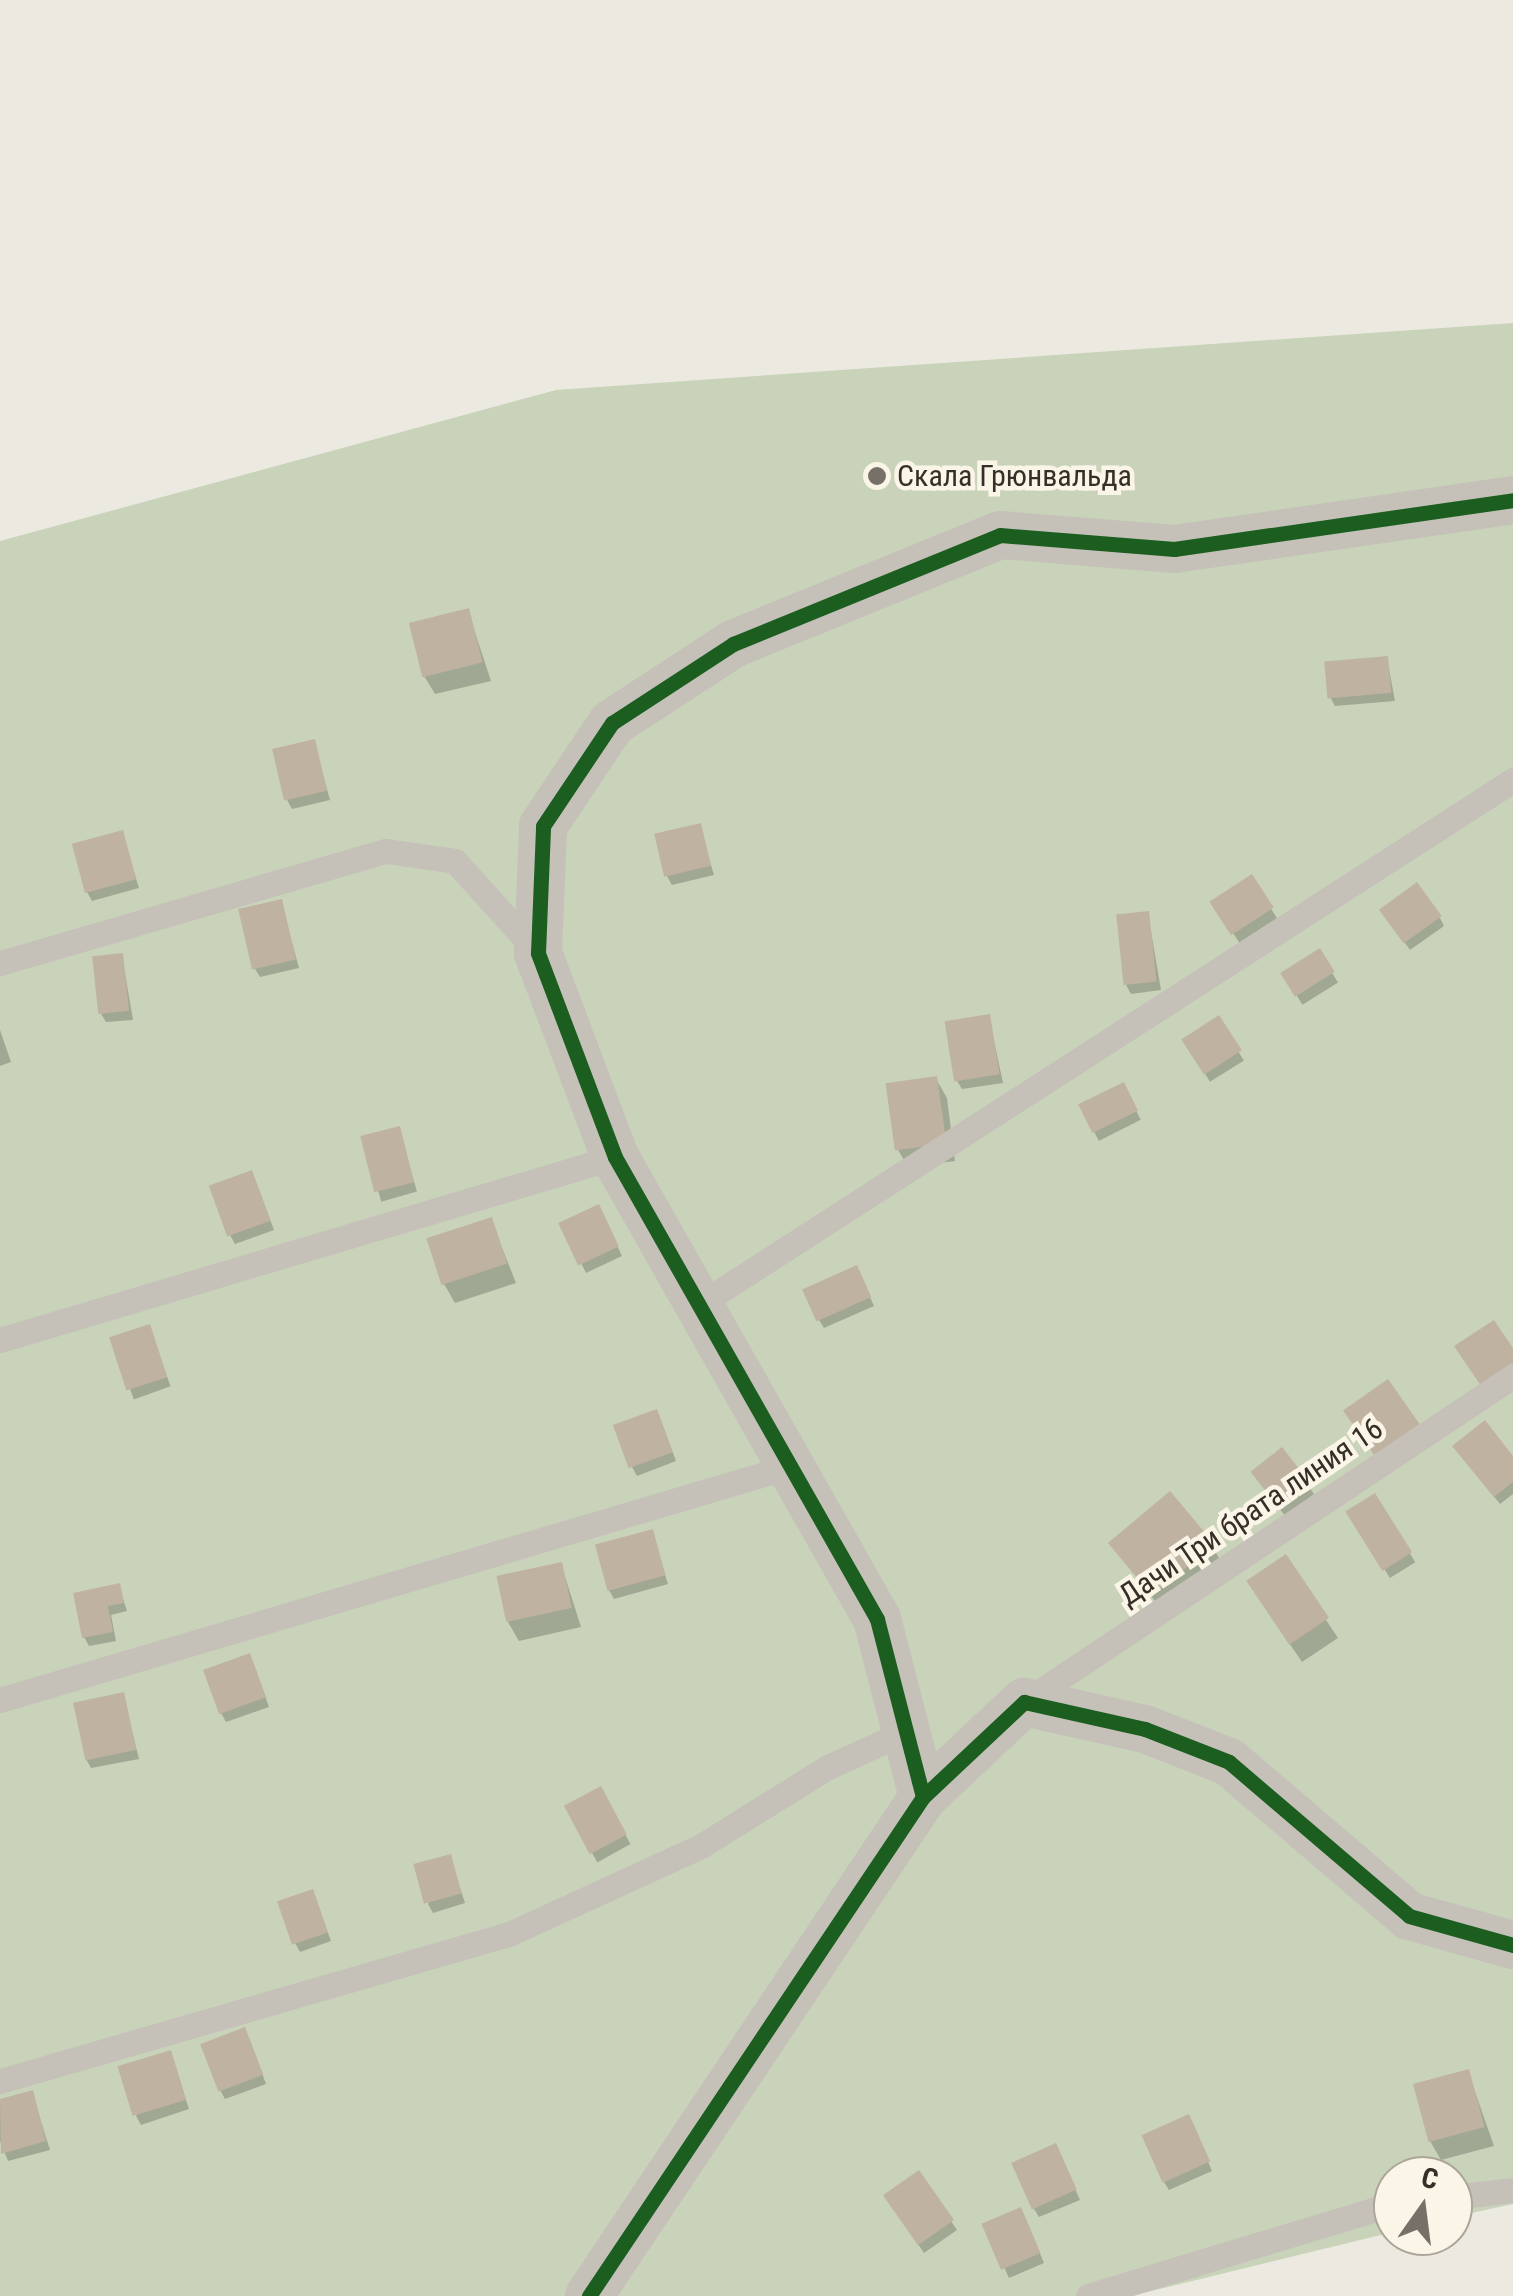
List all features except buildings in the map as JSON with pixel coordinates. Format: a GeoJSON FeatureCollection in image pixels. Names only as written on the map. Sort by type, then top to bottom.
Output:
{"type":"FeatureCollection","features":[{"type":"Feature","properties":{"kind":"street"},"geometry":{"type":"LineString","coordinates":[[924,1797],[904,1733],[878,1619],[788,1467],[703,1302],[616,1157],[538,953],[543,826],[612,723],[733,644],[1000,535],[1174,549],[1513,500]]}},
{"type":"Feature","properties":{"kind":"street"},"geometry":{"type":"LineString","coordinates":[[589,2296],[924,1797],[1024,1702],[1144,1729],[1230,1762],[1409,1916],[1513,1945]]}},
{"type":"Feature","properties":{"kind":"lane"},"geometry":{"type":"LineString","coordinates":[[703,1302],[1513,780]]}},
{"type":"Feature","properties":{"kind":"lane"},"geometry":{"type":"LineString","coordinates":[[0,963],[386,851],[455,861],[538,953]]}},
{"type":"Feature","properties":{"kind":"lane"},"geometry":{"type":"LineString","coordinates":[[0,1340],[616,1157]]}},
{"type":"Feature","properties":{"kind":"lane","name":"Дачи Три брата линия 16"},"geometry":{"type":"LineString","coordinates":[[1024,1702],[1513,1376]]}},
{"type":"Feature","properties":{"kind":"lane"},"geometry":{"type":"LineString","coordinates":[[0,1700],[788,1467]]}},
{"type":"Feature","properties":{"kind":"lane"},"geometry":{"type":"LineString","coordinates":[[0,2081],[508,1934],[701,1846],[828,1767],[904,1733]]}},
{"type":"Feature","properties":{"kind":"lane"},"geometry":{"type":"LineString","coordinates":[[1473,2195],[1513,2190]]}},
{"type":"Feature","properties":{"kind":"lane"},"geometry":{"type":"LineString","coordinates":[[1088,2296],[1373,2210]]}},
{"type":"Feature","properties":{"kind":"green space"},"geometry":{"type":"Polygon","coordinates":[[[1513,323],[1513,2204],[1473,2213],[1473,2156],[1373,2156],[1373,2237],[1131,2296],[0,2296],[0,541],[556,390],[1513,323]]]}},
{"type":"Feature","properties":{"kind":"cycle path"},"geometry":{"type":"LineString","coordinates":[[589,2296],[923,1797],[877,1619],[615,1157],[538,953],[543,826],[612,723],[733,644],[1000,535],[1174,549],[1513,500]]}},
{"type":"Feature","properties":{"kind":"cycle path"},"geometry":{"type":"LineString","coordinates":[[923,1797],[1024,1702],[1145,1729],[1229,1762],[1409,1916],[1513,1945]]}},
{"type":"Feature","properties":{"kind":"place","name":"Скала Грюнвальда"},"geometry":{"type":"Point","coordinates":[877,476]}}]}
